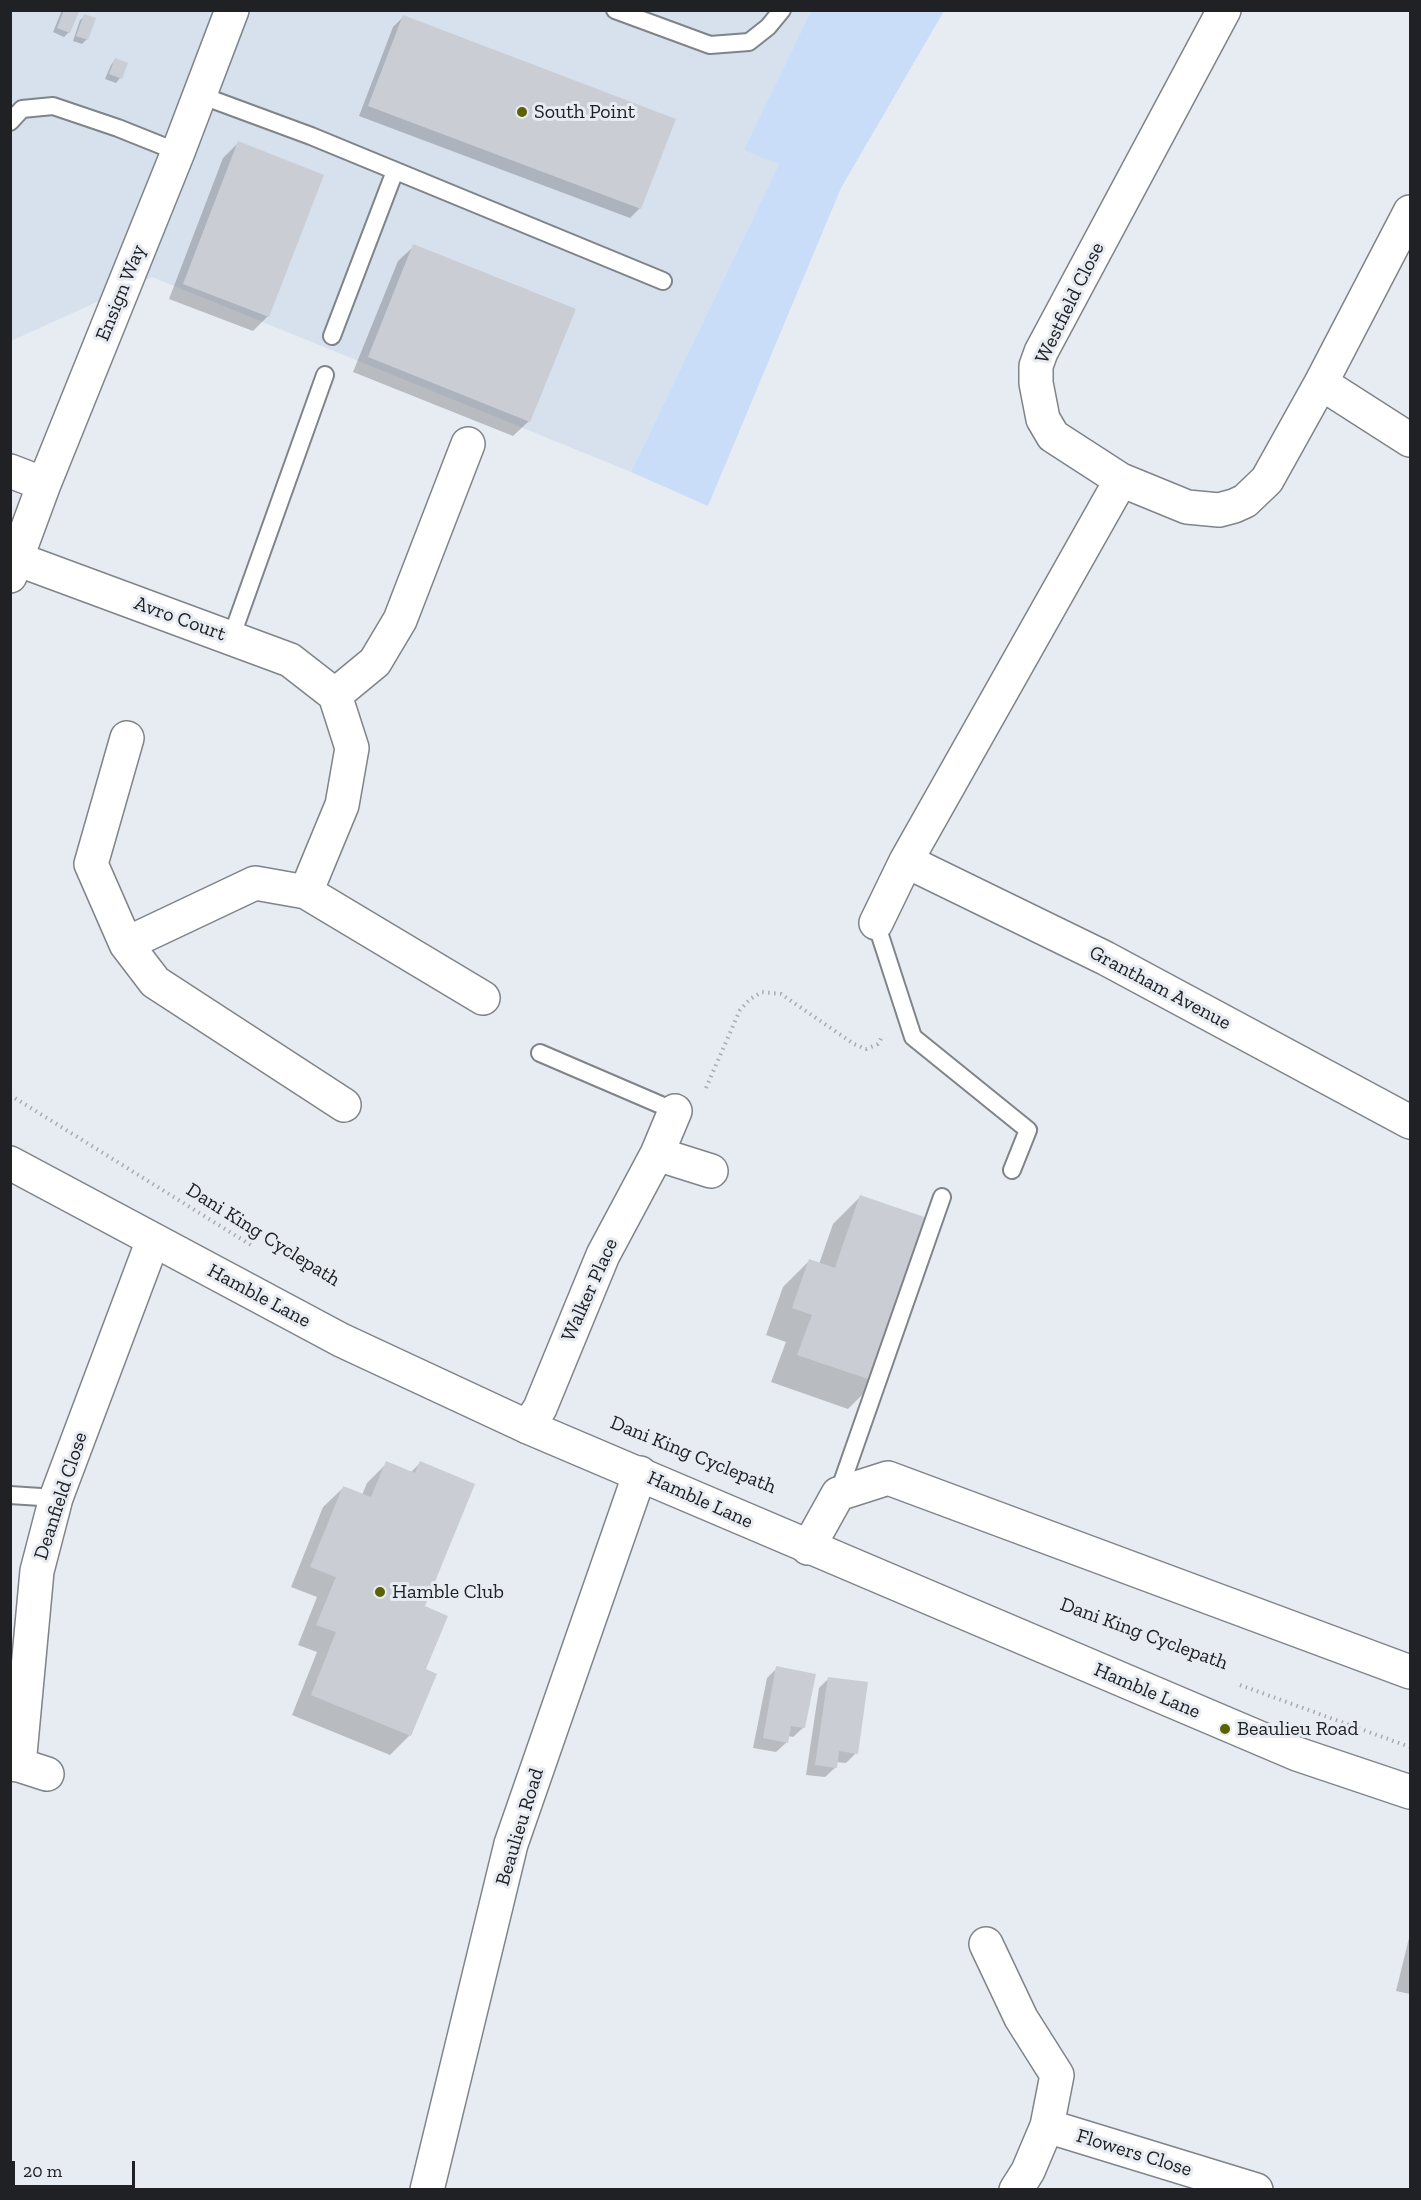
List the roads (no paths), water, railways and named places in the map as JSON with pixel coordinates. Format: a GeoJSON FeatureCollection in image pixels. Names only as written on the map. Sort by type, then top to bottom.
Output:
{"type":"FeatureCollection","features":[{"type":"Feature","properties":{"kind":"street","name":"Ensign Way"},"geometry":{"type":"LineString","coordinates":[[14,567],[44,484],[178,152],[232,10]]}},
{"type":"Feature","properties":{"kind":"street","name":"Westfield Close"},"geometry":{"type":"LineString","coordinates":[[1224,10],[1041,352],[1036,366],[1039,407],[1053,436],[1121,480],[1187,507],[1219,510],[1245,501],[1267,480],[1321,383],[1410,212]]}},
{"type":"Feature","properties":{"kind":"street"},"geometry":{"type":"LineString","coordinates":[[1321,383],[1410,440]]}},
{"type":"Feature","properties":{"kind":"street"},"geometry":{"type":"LineString","coordinates":[[306,892],[342,805],[352,748],[335,695],[375,662],[400,620],[468,444]]}},
{"type":"Feature","properties":{"kind":"street"},"geometry":{"type":"LineString","coordinates":[[10,471],[44,484]]}},
{"type":"Feature","properties":{"kind":"street"},"geometry":{"type":"LineString","coordinates":[[876,923],[906,861],[1121,480]]}},
{"type":"Feature","properties":{"kind":"street","name":"Avro Court"},"geometry":{"type":"LineString","coordinates":[[14,567],[231,638],[290,660],[335,695]]}},
{"type":"Feature","properties":{"kind":"street"},"geometry":{"type":"LineString","coordinates":[[127,738],[91,864],[126,944],[155,982],[344,1105]]}},
{"type":"Feature","properties":{"kind":"street","name":"Grantham Avenue"},"geometry":{"type":"LineString","coordinates":[[906,861],[1105,958],[1410,1122]]}},
{"type":"Feature","properties":{"kind":"street"},"geometry":{"type":"LineString","coordinates":[[126,944],[255,883],[306,892],[483,998]]}},
{"type":"Feature","properties":{"kind":"street","name":"Walker Place"},"geometry":{"type":"LineString","coordinates":[[528,1427],[540,1408],[603,1255],[657,1154],[675,1111]]}},
{"type":"Feature","properties":{"kind":"street"},"geometry":{"type":"LineString","coordinates":[[657,1154],[711,1171]]}},
{"type":"Feature","properties":{"kind":"street","name":"Hamble Lane"},"geometry":{"type":"LineString","coordinates":[[10,1163],[341,1340],[528,1427],[1297,1754],[1410,1792]]}},
{"type":"Feature","properties":{"kind":"street","name":"Deanfield Close"},"geometry":{"type":"LineString","coordinates":[[25,1768],[37,1571],[57,1498],[153,1240]]}},
{"type":"Feature","properties":{"kind":"street","name":"Beaulieu Road"},"geometry":{"type":"LineString","coordinates":[[427,2190],[511,1844],[640,1473]]}},
{"type":"Feature","properties":{"kind":"street"},"geometry":{"type":"LineString","coordinates":[[808,1548],[838,1494],[888,1478],[1410,1672]]}},
{"type":"Feature","properties":{"kind":"street"},"geometry":{"type":"LineString","coordinates":[[986,1944],[1021,2018],[1057,2075],[1047,2126],[1022,2180]]}},
{"type":"Feature","properties":{"kind":"street","name":"Flowers Close"},"geometry":{"type":"LineString","coordinates":[[1047,2126],[1256,2190]]}},
{"type":"Feature","properties":{"kind":"lane"},"geometry":{"type":"LineString","coordinates":[[615,10],[710,45],[749,42],[768,27],[782,10]]}},
{"type":"Feature","properties":{"kind":"lane"},"geometry":{"type":"LineString","coordinates":[[200,95],[311,136],[663,281]]}},
{"type":"Feature","properties":{"kind":"lane"},"geometry":{"type":"LineString","coordinates":[[10,122],[22,109],[53,106],[118,128],[178,152]]}},
{"type":"Feature","properties":{"kind":"lane"},"geometry":{"type":"LineString","coordinates":[[332,336],[395,171]]}},
{"type":"Feature","properties":{"kind":"lane"},"geometry":{"type":"LineString","coordinates":[[231,638],[325,375]]}},
{"type":"Feature","properties":{"kind":"lane"},"geometry":{"type":"LineString","coordinates":[[876,923],[914,1037],[1028,1130],[1012,1170]]}},
{"type":"Feature","properties":{"kind":"lane"},"geometry":{"type":"LineString","coordinates":[[540,1053],[675,1111]]}},
{"type":"Feature","properties":{"kind":"lane"},"geometry":{"type":"LineString","coordinates":[[838,1494],[942,1197]]}},
{"type":"Feature","properties":{"kind":"lane"},"geometry":{"type":"LineString","coordinates":[[10,1495],[57,1498]]}},
{"type":"Feature","properties":{"kind":"place","name":"South Point"},"geometry":{"type":"Point","coordinates":[522,112]}},
{"type":"Feature","properties":{"kind":"place","name":"Hamble Club"},"geometry":{"type":"Point","coordinates":[380,1592]}},
{"type":"Feature","properties":{"kind":"place","name":"Beaulieu Road"},"geometry":{"type":"Point","coordinates":[1225,1729]}}]}
